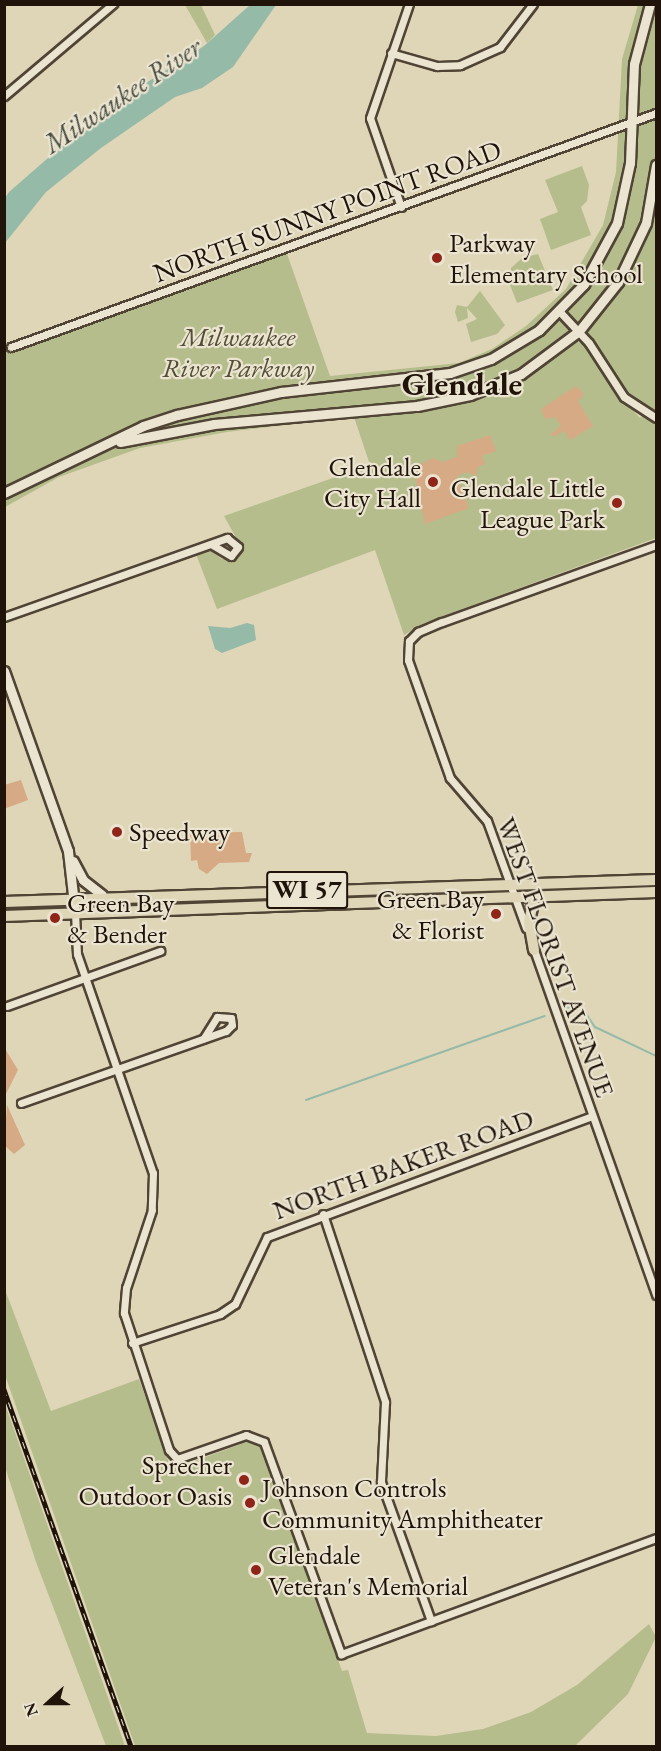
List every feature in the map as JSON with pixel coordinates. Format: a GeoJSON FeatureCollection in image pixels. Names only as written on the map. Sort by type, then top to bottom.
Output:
{"type":"FeatureCollection","features":[{"type":"Feature","properties":{"kind":"main road","name":"WI 57"},"geometry":{"type":"LineString","coordinates":[[4,902],[102,895],[511,886],[657,880]]}},
{"type":"Feature","properties":{"kind":"main road"},"geometry":{"type":"LineString","coordinates":[[445,886],[445,903]]}},
{"type":"Feature","properties":{"kind":"main road"},"geometry":{"type":"LineString","coordinates":[[431,887],[431,903]]}},
{"type":"Feature","properties":{"kind":"main road","name":"WI 57"},"geometry":{"type":"LineString","coordinates":[[4,916],[75,912],[516,901],[657,892]]}},
{"type":"Feature","properties":{"kind":"main road"},"geometry":{"type":"LineString","coordinates":[[534,900],[529,921],[534,950]]}},
{"type":"Feature","properties":{"kind":"street"},"geometry":{"type":"LineString","coordinates":[[4,96],[113,4]]}},
{"type":"Feature","properties":{"kind":"street"},"geometry":{"type":"LineString","coordinates":[[401,207],[370,118],[409,4]]}},
{"type":"Feature","properties":{"kind":"street"},"geometry":{"type":"LineString","coordinates":[[391,53],[437,66],[460,65],[500,47],[532,4]]}},
{"type":"Feature","properties":{"kind":"street"},"geometry":{"type":"LineString","coordinates":[[4,493],[112,444],[143,426],[239,400],[450,373],[507,351],[560,312],[596,268],[617,223],[629,173],[634,64],[650,4]]}},
{"type":"Feature","properties":{"kind":"street","name":"NORTH SUNNY POINT ROAD"},"geometry":{"type":"LineString","coordinates":[[11,347],[657,113]]}},
{"type":"Feature","properties":{"kind":"street"},"geometry":{"type":"LineString","coordinates":[[112,444],[213,424],[448,400],[521,374],[579,331],[603,303],[631,258],[646,223],[657,165]]}},
{"type":"Feature","properties":{"kind":"street"},"geometry":{"type":"LineString","coordinates":[[560,312],[579,331],[624,396],[657,418]]}},
{"type":"Feature","properties":{"kind":"street"},"geometry":{"type":"LineString","coordinates":[[4,618],[212,544]]}},
{"type":"Feature","properties":{"kind":"street","name":"WEST FLORIST AVENUE"},"geometry":{"type":"LineString","coordinates":[[657,545],[442,622],[409,641],[408,660],[450,778],[487,821],[657,1295]]}},
{"type":"Feature","properties":{"kind":"street"},"geometry":{"type":"LineString","coordinates":[[4,671],[68,851],[83,880],[102,895]]}},
{"type":"Feature","properties":{"kind":"street"},"geometry":{"type":"LineString","coordinates":[[68,851],[74,896],[76,942],[85,978],[154,1184],[152,1210],[126,1288],[124,1313],[132,1343],[174,1458],[246,1435],[267,1446],[341,1654],[657,1538]]}},
{"type":"Feature","properties":{"kind":"street"},"geometry":{"type":"LineString","coordinates":[[7,1006],[160,951]]}},
{"type":"Feature","properties":{"kind":"street"},"geometry":{"type":"LineString","coordinates":[[21,1103],[204,1038]]}},
{"type":"Feature","properties":{"kind":"street","name":"NORTH BAKER ROAD"},"geometry":{"type":"LineString","coordinates":[[132,1343],[220,1314],[235,1304],[267,1237],[323,1214],[592,1116]]}},
{"type":"Feature","properties":{"kind":"street"},"geometry":{"type":"LineString","coordinates":[[323,1214],[385,1402],[381,1482],[431,1621]]}},
{"type":"Feature","properties":{"kind":"green space"},"geometry":{"type":"Polygon","coordinates":[[[185,5],[201,5],[215,35],[207,43],[185,5]]]}},
{"type":"Feature","properties":{"kind":"green space","name":"Milwaukee River Parkway"},"geometry":{"type":"Polygon","coordinates":[[[638,5],[656,5],[656,538],[424,623],[404,635],[375,550],[217,609],[196,554],[209,550],[222,559],[234,559],[239,543],[224,516],[370,465],[354,417],[227,432],[140,448],[59,477],[5,507],[4,350],[286,251],[330,376],[459,363],[492,349],[526,326],[566,289],[603,225],[616,172],[622,59],[638,5]],[[586,331],[576,341],[587,346],[613,389],[640,418],[649,408],[634,400],[618,381],[586,331]]]}},
{"type":"Feature","properties":{"kind":"green space"},"geometry":{"type":"Polygon","coordinates":[[[582,166],[589,185],[587,201],[581,207],[591,235],[551,250],[540,219],[558,212],[545,180],[582,166]]]}},
{"type":"Feature","properties":{"kind":"green space"},"geometry":{"type":"Polygon","coordinates":[[[538,254],[553,290],[517,303],[510,285],[511,268],[522,258],[538,254]]]}},
{"type":"Feature","properties":{"kind":"green space"},"geometry":{"type":"Polygon","coordinates":[[[480,291],[505,325],[497,334],[471,342],[466,324],[477,319],[467,308],[468,318],[458,322],[455,312],[457,305],[467,307],[480,291]]]}},
{"type":"Feature","properties":{"kind":"green space"},"geometry":{"type":"Polygon","coordinates":[[[4,1287],[51,1411],[139,1379],[170,1466],[181,1466],[241,1444],[240,1440],[252,1439],[262,1447],[342,1671],[348,1670],[367,1733],[436,1736],[483,1729],[531,1712],[577,1685],[649,1624],[656,1637],[628,1694],[575,1746],[135,1746],[5,1375],[4,1287]]]}},
{"type":"Feature","properties":{"kind":"green space"},"geometry":{"type":"Polygon","coordinates":[[[4,1404],[125,1746],[106,1746],[36,1562],[5,1467],[4,1404]]]}},
{"type":"Feature","properties":{"kind":"shaded area","name":"Milwaukee River"},"geometry":{"type":"Polygon","coordinates":[[[250,5],[276,5],[233,67],[202,88],[175,97],[101,148],[46,192],[5,243],[5,198],[9,192],[102,111],[204,46],[250,5]]]}},
{"type":"Feature","properties":{"kind":"shaded area"},"geometry":{"type":"Polygon","coordinates":[[[247,623],[254,625],[256,640],[222,653],[215,649],[208,626],[230,628],[247,623]]]}},
{"type":"Feature","properties":{"kind":"building"},"geometry":{"type":"Polygon","coordinates":[[[576,386],[584,394],[578,401],[593,426],[570,440],[564,431],[553,437],[551,434],[561,426],[555,417],[545,419],[541,409],[576,386]]]}},
{"type":"Feature","properties":{"kind":"building","name":"Glendale City Hall"},"geometry":{"type":"Polygon","coordinates":[[[490,435],[496,451],[482,456],[485,464],[478,467],[476,476],[466,472],[457,476],[469,508],[425,524],[413,468],[433,458],[442,462],[457,457],[457,446],[490,435]]]}},
{"type":"Feature","properties":{"kind":"building"},"geometry":{"type":"Polygon","coordinates":[[[21,780],[28,800],[4,809],[4,785],[21,780]]]}},
{"type":"Feature","properties":{"kind":"building"},"geometry":{"type":"Polygon","coordinates":[[[242,832],[246,853],[252,853],[249,862],[219,863],[207,874],[199,869],[197,860],[191,861],[190,833],[242,832]]]}},
{"type":"Feature","properties":{"kind":"building"},"geometry":{"type":"Polygon","coordinates":[[[4,1047],[18,1070],[4,1098],[4,1047]]]}},
{"type":"Feature","properties":{"kind":"building"},"geometry":{"type":"Polygon","coordinates":[[[7,1105],[25,1145],[14,1154],[4,1145],[7,1105]]]}},
{"type":"Feature","properties":{"kind":"waterway"},"geometry":{"type":"LineString","coordinates":[[566,1008],[580,1005],[595,1027],[656,1056]]}},
{"type":"Feature","properties":{"kind":"waterway"},"geometry":{"type":"LineString","coordinates":[[306,1100],[545,1016]]}},
{"type":"Feature","properties":{"kind":"railway"},"geometry":{"type":"LineString","coordinates":[[4,1389],[131,1746]]}},
{"type":"Feature","properties":{"kind":"place","name":"Parkway Elementary School"},"geometry":{"type":"Point","coordinates":[437,258]}},
{"type":"Feature","properties":{"kind":"place","name":"Glendale City Hall"},"geometry":{"type":"Point","coordinates":[433,482]}},
{"type":"Feature","properties":{"kind":"place","name":"Glendale Little League Park"},"geometry":{"type":"Point","coordinates":[617,503]}},
{"type":"Feature","properties":{"kind":"place","name":"Speedway"},"geometry":{"type":"Point","coordinates":[117,832]}},
{"type":"Feature","properties":{"kind":"place","name":"Green Bay & Florist"},"geometry":{"type":"Point","coordinates":[496,914]}},
{"type":"Feature","properties":{"kind":"place","name":"Green Bay & Bender"},"geometry":{"type":"Point","coordinates":[55,918]}},
{"type":"Feature","properties":{"kind":"place","name":"Sprecher Outdoor Oasis"},"geometry":{"type":"Point","coordinates":[244,1480]}},
{"type":"Feature","properties":{"kind":"place","name":"Johnson Controls Community Amphitheater"},"geometry":{"type":"Point","coordinates":[250,1503]}},
{"type":"Feature","properties":{"kind":"place","name":"Glendale Veteran's Memorial"},"geometry":{"type":"Point","coordinates":[256,1570]}},
{"type":"Feature","properties":{"kind":"district","name":"Glendale"},"geometry":{"type":"Point","coordinates":[462,384]}}]}
